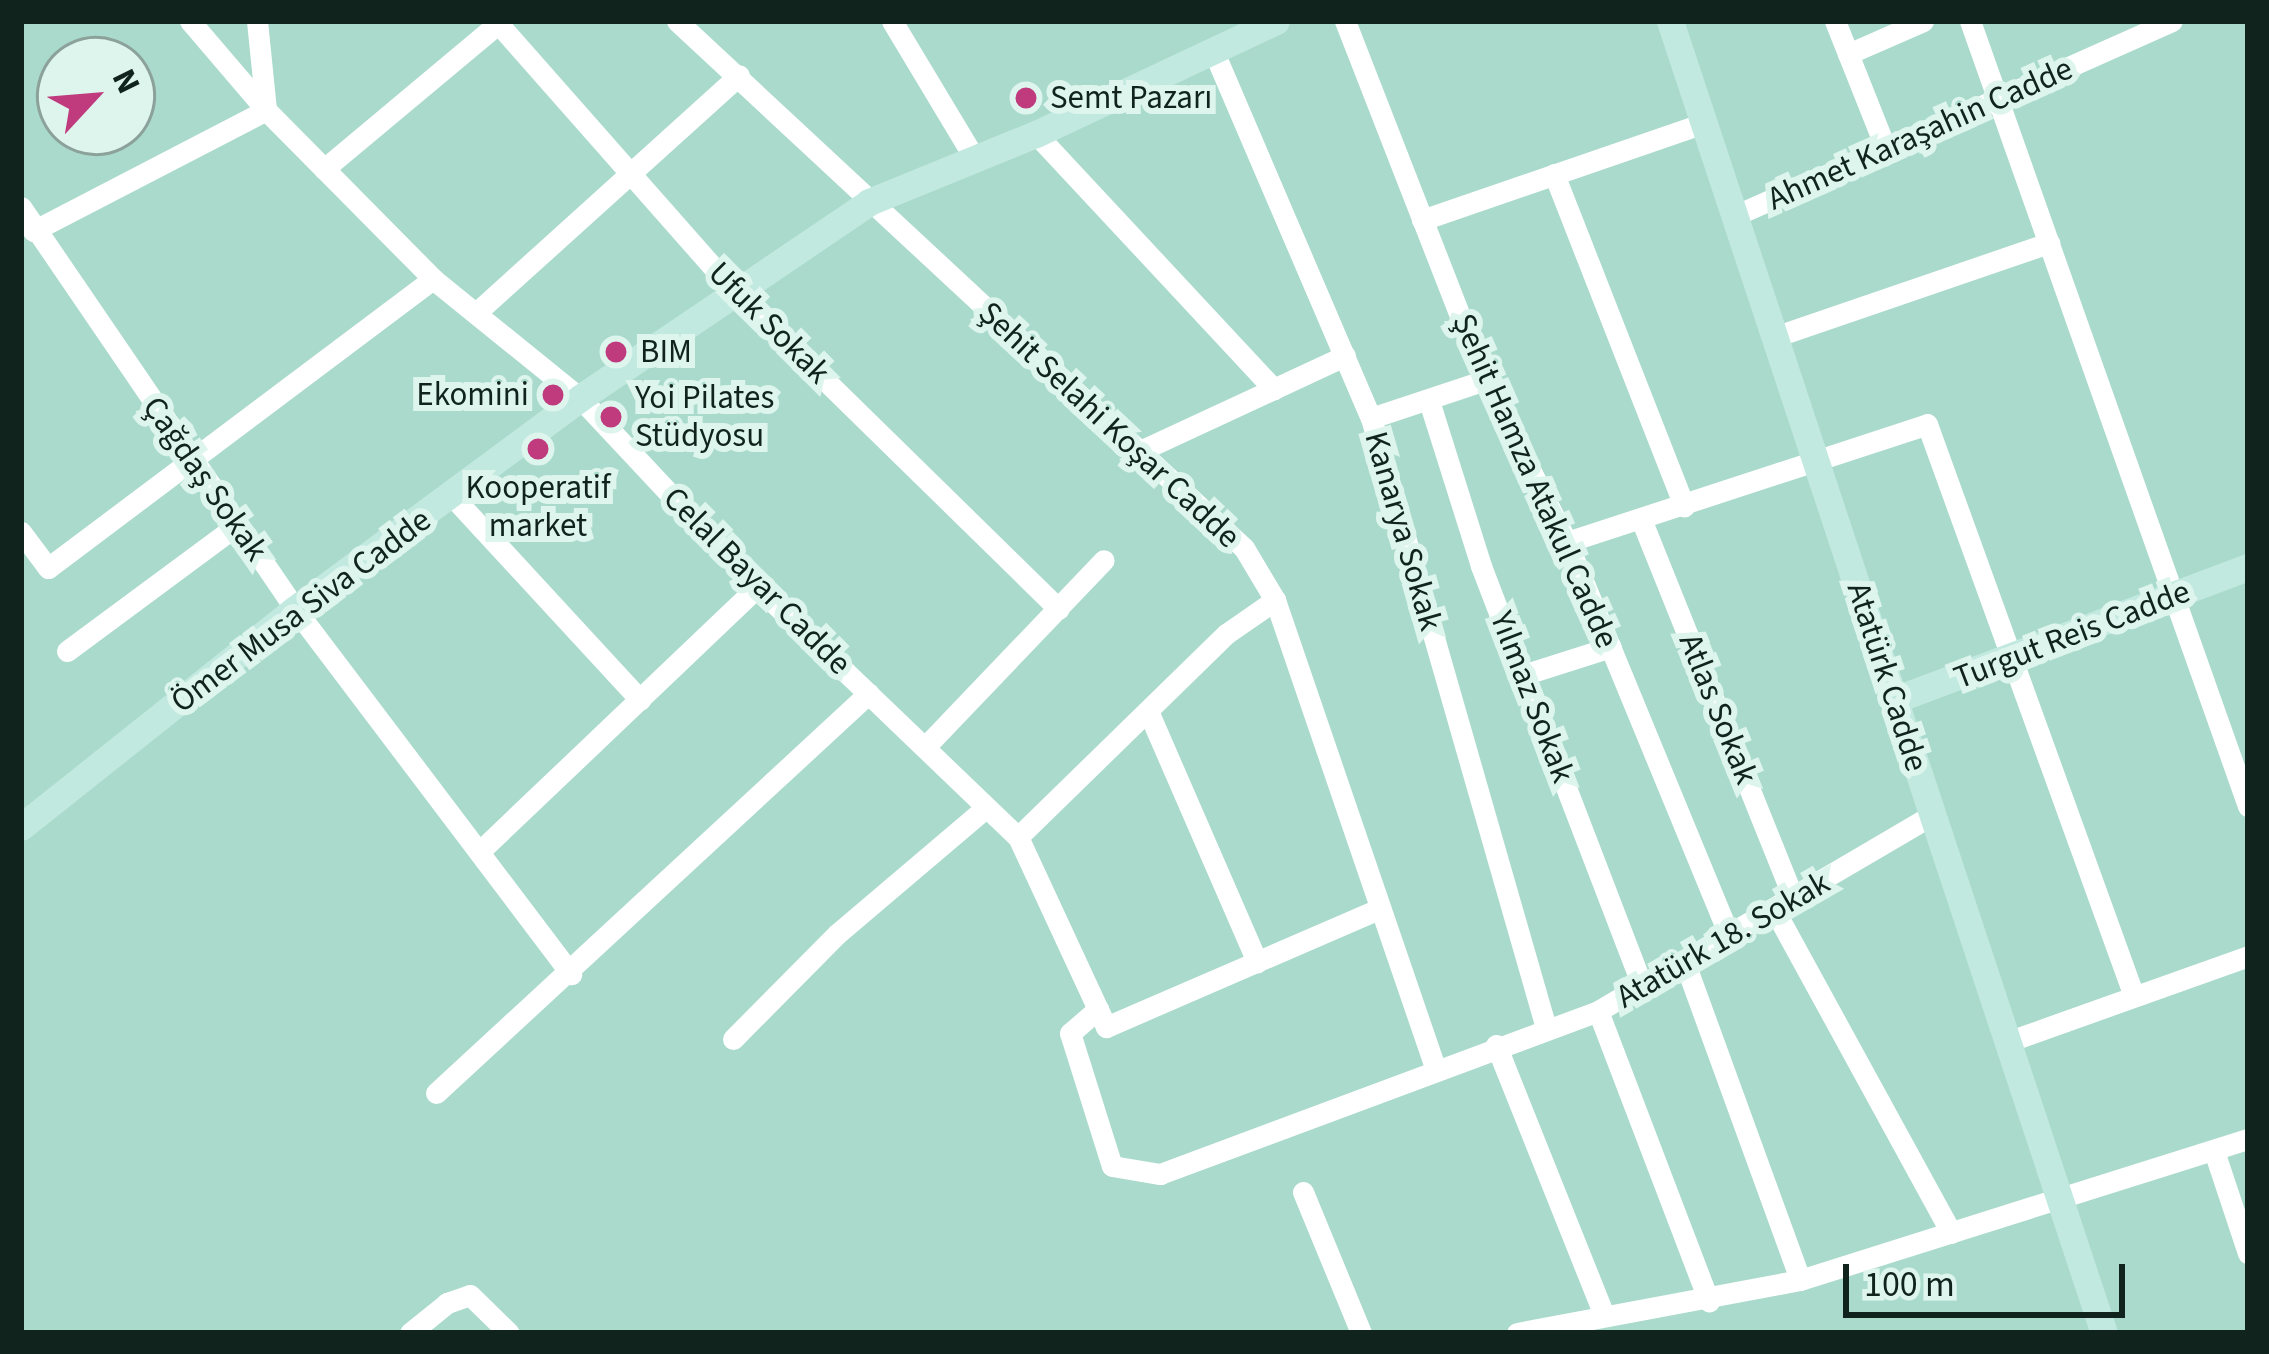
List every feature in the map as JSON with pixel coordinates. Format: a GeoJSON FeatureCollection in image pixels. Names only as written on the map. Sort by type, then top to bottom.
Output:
{"type":"FeatureCollection","features":[{"type":"Feature","properties":{"kind":"main road","name":"Ömer Musa Siva Cadde"},"geometry":{"type":"LineString","coordinates":[[21,827],[295,608],[452,497],[580,398],[868,202],[1036,134],[1276,21]]}},
{"type":"Feature","properties":{"kind":"main road","name":"Atatürk Cadde"},"geometry":{"type":"LineString","coordinates":[[1670,21],[2104,1333]]}},
{"type":"Feature","properties":{"kind":"main road","name":"Turgut Reis Cadde"},"geometry":{"type":"LineString","coordinates":[[1894,700],[2008,663],[2248,567]]}},
{"type":"Feature","properties":{"kind":"street","name":"Celal Bayar Cadde"},"geometry":{"type":"LineString","coordinates":[[190,21],[266,110],[434,279],[580,398],[757,587],[926,746],[982,811],[1018,837],[1102,1018]]}},
{"type":"Feature","properties":{"kind":"street"},"geometry":{"type":"LineString","coordinates":[[33,231],[266,110],[257,21]]}},
{"type":"Feature","properties":{"kind":"street","name":"Şehit Selahi Koşar Cadde"},"geometry":{"type":"LineString","coordinates":[[677,21],[1244,548],[1275,600],[1377,910],[1435,1066]]}},
{"type":"Feature","properties":{"kind":"street"},"geometry":{"type":"LineString","coordinates":[[892,21],[975,159]]}},
{"type":"Feature","properties":{"kind":"street","name":"Şehit Hamza Atakul Cadde"},"geometry":{"type":"LineString","coordinates":[[1345,21],[1485,380],[1567,542],[1731,939]]}},
{"type":"Feature","properties":{"kind":"street"},"geometry":{"type":"LineString","coordinates":[[1835,21],[1887,152]]}},
{"type":"Feature","properties":{"kind":"street"},"geometry":{"type":"LineString","coordinates":[[1848,54],[1923,21]]}},
{"type":"Feature","properties":{"kind":"street"},"geometry":{"type":"LineString","coordinates":[[1970,21],[2246,791]]}},
{"type":"Feature","properties":{"kind":"street","name":"Ahmet Karaşahin Cadde"},"geometry":{"type":"LineString","coordinates":[[1735,216],[1887,152],[2171,21]]}},
{"type":"Feature","properties":{"kind":"street"},"geometry":{"type":"LineString","coordinates":[[324,169],[498,22]]}},
{"type":"Feature","properties":{"kind":"street","name":"Ufuk Sokak"},"geometry":{"type":"LineString","coordinates":[[498,22],[735,292],[1059,609]]}},
{"type":"Feature","properties":{"kind":"street","name":"Kanarya Sokak"},"geometry":{"type":"LineString","coordinates":[[1213,50],[1371,418],[1546,1028]]}},
{"type":"Feature","properties":{"kind":"street"},"geometry":{"type":"LineString","coordinates":[[477,312],[739,75]]}},
{"type":"Feature","properties":{"kind":"street"},"geometry":{"type":"LineString","coordinates":[[1422,220],[1703,122]]}},
{"type":"Feature","properties":{"kind":"street"},"geometry":{"type":"LineString","coordinates":[[1036,134],[1274,389]]}},
{"type":"Feature","properties":{"kind":"street"},"geometry":{"type":"LineString","coordinates":[[1554,174],[1684,506]]}},
{"type":"Feature","properties":{"kind":"street","name":"Çağdaş Sokak"},"geometry":{"type":"LineString","coordinates":[[21,207],[33,231],[295,608],[571,974]]}},
{"type":"Feature","properties":{"kind":"street"},"geometry":{"type":"LineString","coordinates":[[1774,337],[2050,243]]}},
{"type":"Feature","properties":{"kind":"street"},"geometry":{"type":"LineString","coordinates":[[21,532],[48,568],[434,279]]}},
{"type":"Feature","properties":{"kind":"street"},"geometry":{"type":"LineString","coordinates":[[1140,451],[1346,356]]}},
{"type":"Feature","properties":{"kind":"street"},"geometry":{"type":"LineString","coordinates":[[1371,418],[1430,404],[1485,380]]}},
{"type":"Feature","properties":{"kind":"street","name":"Yılmaz Sokak"},"geometry":{"type":"LineString","coordinates":[[1430,404],[1481,566],[1643,987]]}},
{"type":"Feature","properties":{"kind":"street"},"geometry":{"type":"LineString","coordinates":[[1567,542],[1927,424],[2008,663],[2134,996]]}},
{"type":"Feature","properties":{"kind":"street"},"geometry":{"type":"LineString","coordinates":[[452,497],[640,700]]}},
{"type":"Feature","properties":{"kind":"street","name":"Atlas Sokak"},"geometry":{"type":"LineString","coordinates":[[1641,519],[1785,906],[1951,1234]]}},
{"type":"Feature","properties":{"kind":"street"},"geometry":{"type":"LineString","coordinates":[[67,651],[237,526]]}},
{"type":"Feature","properties":{"kind":"street"},"geometry":{"type":"LineString","coordinates":[[926,746],[1104,560]]}},
{"type":"Feature","properties":{"kind":"street"},"geometry":{"type":"LineString","coordinates":[[479,852],[757,587]]}},
{"type":"Feature","properties":{"kind":"street"},"geometry":{"type":"LineString","coordinates":[[1018,837],[1226,634],[1275,600]]}},
{"type":"Feature","properties":{"kind":"street"},"geometry":{"type":"LineString","coordinates":[[1526,674],[1611,647]]}},
{"type":"Feature","properties":{"kind":"street"},"geometry":{"type":"LineString","coordinates":[[436,1094],[571,974],[869,693]]}},
{"type":"Feature","properties":{"kind":"street"},"geometry":{"type":"LineString","coordinates":[[1148,710],[1257,962]]}},
{"type":"Feature","properties":{"kind":"street"},"geometry":{"type":"LineString","coordinates":[[733,1039],[837,934],[982,811]]}},
{"type":"Feature","properties":{"kind":"street","name":"Atatürk 18. Sokak"},"geometry":{"type":"LineString","coordinates":[[1102,1018],[1070,1033],[1112,1166],[1160,1174],[1435,1066],[1598,1012],[1686,966],[1933,815]]}},
{"type":"Feature","properties":{"kind":"street"},"geometry":{"type":"LineString","coordinates":[[1102,1018],[1257,962],[1377,910]]}},
{"type":"Feature","properties":{"kind":"street"},"geometry":{"type":"LineString","coordinates":[[2007,1042],[2248,956]]}},
{"type":"Feature","properties":{"kind":"street"},"geometry":{"type":"LineString","coordinates":[[1686,966],[1800,1280]]}},
{"type":"Feature","properties":{"kind":"street"},"geometry":{"type":"LineString","coordinates":[[1598,1012],[1709,1301]]}},
{"type":"Feature","properties":{"kind":"street"},"geometry":{"type":"LineString","coordinates":[[1496,1045],[1603,1313]]}},
{"type":"Feature","properties":{"kind":"street"},"geometry":{"type":"LineString","coordinates":[[1517,1333],[1603,1313],[1709,1301],[1800,1280],[2061,1202],[2248,1139]]}},
{"type":"Feature","properties":{"kind":"street"},"geometry":{"type":"LineString","coordinates":[[2213,1151],[2248,1253]]}},
{"type":"Feature","properties":{"kind":"street"},"geometry":{"type":"LineString","coordinates":[[1303,1192],[1361,1333]]}},
{"type":"Feature","properties":{"kind":"street"},"geometry":{"type":"LineString","coordinates":[[410,1333],[447,1303],[470,1295],[509,1333]]}},
{"type":"Feature","properties":{"kind":"street"},"geometry":{"type":"LineString","coordinates":[[1568,1333],[1603,1313]]}},
{"type":"Feature","properties":{"kind":"place","name":"Semt Pazarı"},"geometry":{"type":"Point","coordinates":[1026,98]}},
{"type":"Feature","properties":{"kind":"place","name":"BIM"},"geometry":{"type":"Point","coordinates":[616,352]}},
{"type":"Feature","properties":{"kind":"place","name":"Ekomini"},"geometry":{"type":"Point","coordinates":[553,395]}},
{"type":"Feature","properties":{"kind":"place","name":"Yoi Pilates Stüdyosu"},"geometry":{"type":"Point","coordinates":[611,417]}},
{"type":"Feature","properties":{"kind":"place","name":"Kooperatif market"},"geometry":{"type":"Point","coordinates":[538,449]}}]}
